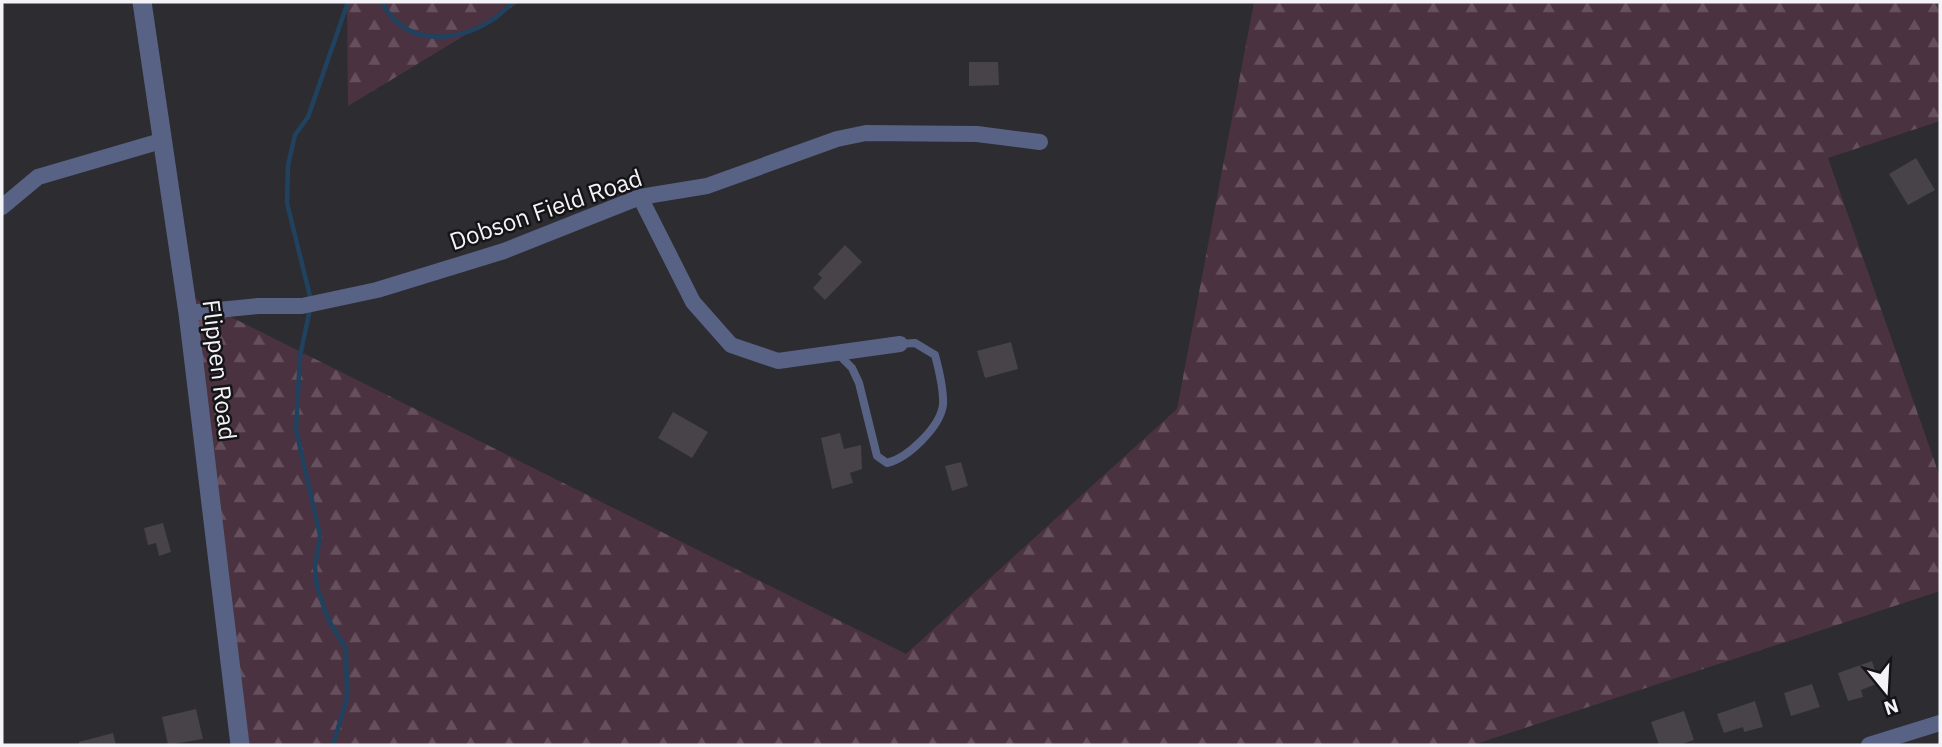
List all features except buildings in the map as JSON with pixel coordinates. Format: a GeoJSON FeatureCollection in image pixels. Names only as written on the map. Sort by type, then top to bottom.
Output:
{"type":"FeatureCollection","features":[{"type":"Feature","properties":{"kind":"street","name":"Flippen Road"},"geometry":{"type":"LineString","coordinates":[[142,2],[188,313],[240,745]]}},
{"type":"Feature","properties":{"kind":"street","name":"Dobson Field Road"},"geometry":{"type":"LineString","coordinates":[[188,313],[258,306],[302,306],[377,290],[505,251],[640,197],[707,186],[837,139],[873,132],[976,134],[1040,142]]}},
{"type":"Feature","properties":{"kind":"street"},"geometry":{"type":"LineString","coordinates":[[2,207],[38,177],[161,141]]}},
{"type":"Feature","properties":{"kind":"street"},"geometry":{"type":"LineString","coordinates":[[640,197],[693,302],[731,345],[778,360],[900,344]]}},
{"type":"Feature","properties":{"kind":"street"},"geometry":{"type":"LineString","coordinates":[[1869,745],[1940,723]]}},
{"type":"Feature","properties":{"kind":"lane"},"geometry":{"type":"LineString","coordinates":[[837,353],[852,368],[877,456],[887,463],[898,461],[921,440],[939,416],[943,404],[935,355],[915,343],[900,344]]}},
{"type":"Feature","properties":{"kind":"green space"},"geometry":{"type":"Polygon","coordinates":[[[347,2],[520,2],[348,106],[347,2]]]}},
{"type":"Feature","properties":{"kind":"green space"},"geometry":{"type":"Polygon","coordinates":[[[1254,2],[1940,2],[1940,121],[1828,158],[1940,477],[1940,591],[1473,745],[245,745],[181,292],[906,654],[1177,409],[1254,2]]]}},
{"type":"Feature","properties":{"kind":"waterway"},"geometry":{"type":"LineString","coordinates":[[311,300],[287,203],[288,165],[295,135],[308,117],[348,2]]}},
{"type":"Feature","properties":{"kind":"waterway"},"geometry":{"type":"LineString","coordinates":[[382,2],[394,19],[409,30],[426,36],[464,33],[483,26],[512,2]]}},
{"type":"Feature","properties":{"kind":"waterway"},"geometry":{"type":"LineString","coordinates":[[310,309],[300,356],[296,430],[320,535],[315,567],[317,587],[328,619],[346,649],[347,698],[333,745]]}}]}
